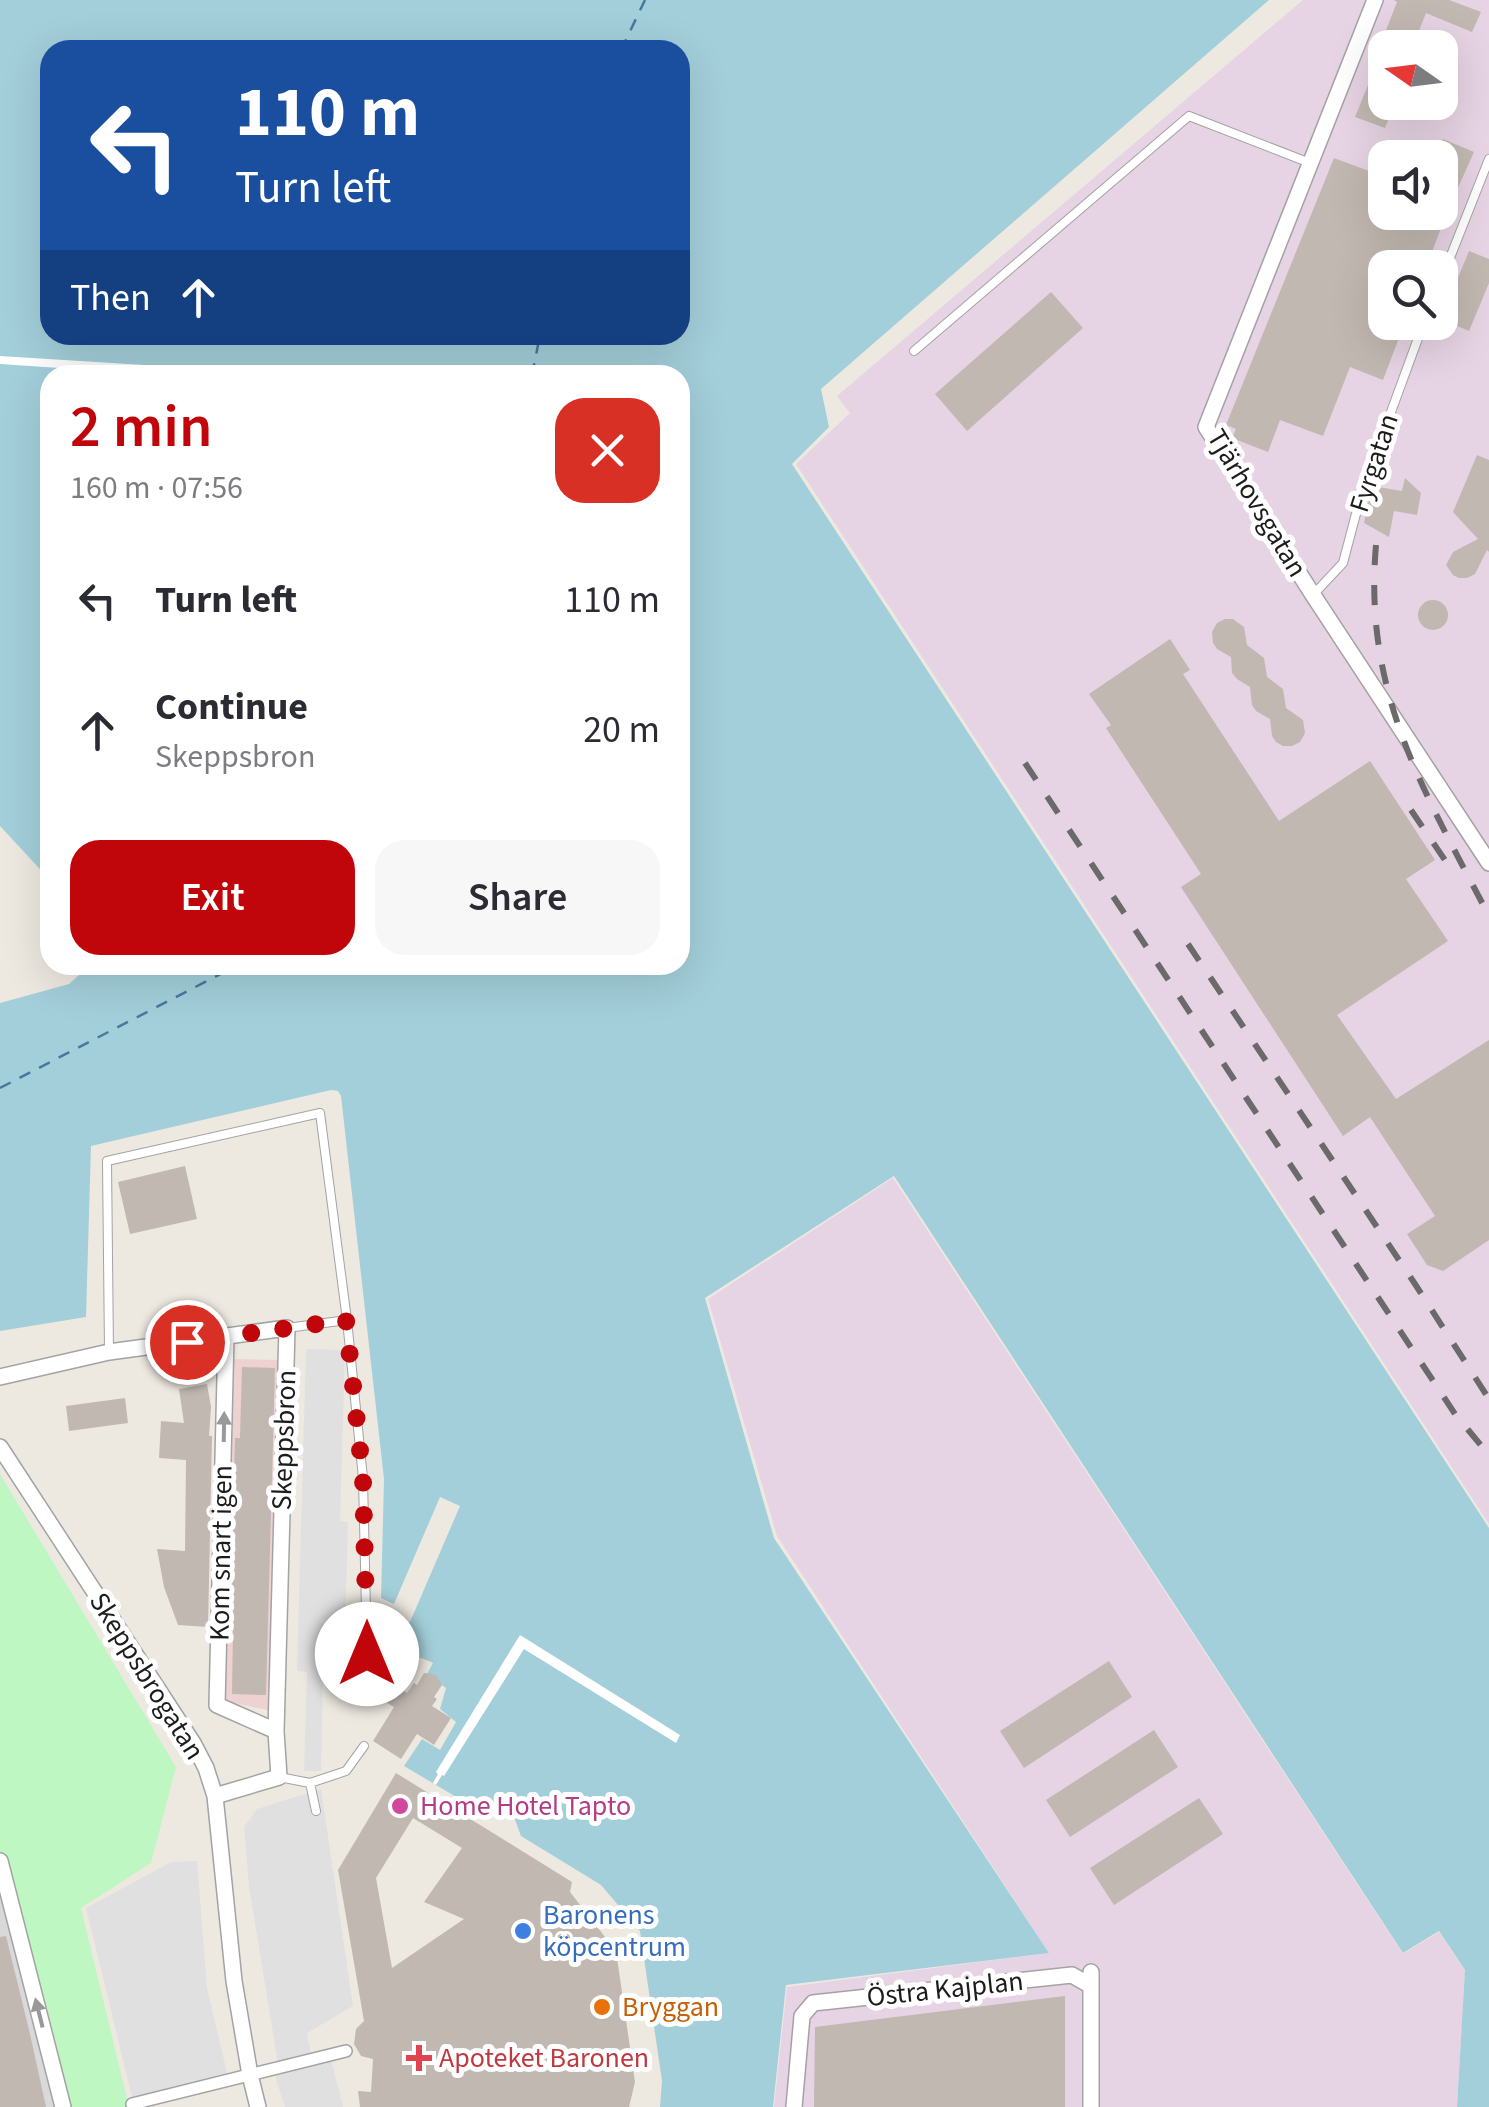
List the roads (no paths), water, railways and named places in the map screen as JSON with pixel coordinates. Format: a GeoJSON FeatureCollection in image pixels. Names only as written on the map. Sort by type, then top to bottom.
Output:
{"type":"FeatureCollection","features":[{"type":"Feature","properties":{"kind":"street","name":"Tjärhovsgatan"},"geometry":{"type":"LineString","coordinates":[[1376,0],[1206,427],[1489,863]]}},
{"type":"Feature","properties":{"kind":"street","name":"Skeppsbron"},"geometry":{"type":"LineString","coordinates":[[0,1378],[109,1352],[287,1328],[276,1730],[279,1777]]}},
{"type":"Feature","properties":{"kind":"street","name":"Kom snart igen"},"geometry":{"type":"LineString","coordinates":[[226,1336],[217,1705],[276,1730]]}},
{"type":"Feature","properties":{"kind":"street","name":"Skeppsbrogatan"},"geometry":{"type":"LineString","coordinates":[[0,1447],[193,1742],[206,1768],[215,1796],[234,1980],[258,2107]]}},
{"type":"Feature","properties":{"kind":"street"},"geometry":{"type":"LineString","coordinates":[[215,1796],[279,1777]]}},
{"type":"Feature","properties":{"kind":"street"},"geometry":{"type":"LineString","coordinates":[[0,1861],[63,2107]]}},
{"type":"Feature","properties":{"kind":"street","name":"Östra Kajplan"},"geometry":{"type":"LineString","coordinates":[[794,2107],[802,2016],[813,2003],[1072,1975],[1091,1979],[1091,2107]]}},
{"type":"Feature","properties":{"kind":"street"},"geometry":{"type":"LineString","coordinates":[[132,2104],[346,2051]]}},
{"type":"Feature","properties":{"kind":"lane"},"geometry":{"type":"LineString","coordinates":[[914,351],[1190,116],[1310,163]]}},
{"type":"Feature","properties":{"kind":"lane"},"geometry":{"type":"LineString","coordinates":[[1453,250],[1489,159]]}},
{"type":"Feature","properties":{"kind":"lane","name":"Fyrgatan"},"geometry":{"type":"LineString","coordinates":[[1313,596],[1342,563],[1362,491],[1417,340]]}},
{"type":"Feature","properties":{"kind":"lane"},"geometry":{"type":"LineString","coordinates":[[109,1352],[106,1161],[320,1114],[363,1478],[367,1654]]}},
{"type":"Feature","properties":{"kind":"lane"},"geometry":{"type":"LineString","coordinates":[[287,1328],[346,1320]]}},
{"type":"Feature","properties":{"kind":"lane"},"geometry":{"type":"LineString","coordinates":[[279,1777],[310,1783],[346,1771],[364,1746]]}},
{"type":"Feature","properties":{"kind":"lane"},"geometry":{"type":"LineString","coordinates":[[310,1783],[316,1811]]}},
{"type":"Feature","properties":{"kind":"water"},"geometry":{"type":"Polygon","coordinates":[[[0,0],[1269,0],[821,389],[829,427],[792,464],[1489,1528],[1489,2107],[1457,2107],[1465,1970],[1439,1931],[1403,1953],[894,1176],[705,1298],[774,1538],[1049,1953],[786,1985],[773,2107],[660,2107],[662,2081],[640,1931],[601,1885],[521,1836],[514,1817],[489,1801],[468,1804],[404,1766],[422,1739],[440,1750],[456,1722],[440,1709],[446,1688],[427,1674],[433,1663],[413,1656],[393,1662],[387,1654],[399,1624],[410,1622],[460,1506],[440,1497],[394,1604],[381,1598],[384,1479],[338,1091],[91,1146],[86,1317],[0,1331],[0,1003],[69,984],[79,975],[690,975],[690,365],[40,365],[40,869],[0,826],[0,0]]]}},
{"type":"Feature","properties":{"kind":"railway"},"geometry":{"type":"LineString","coordinates":[[1376,545],[1374,598],[1389,694],[1421,783],[1489,916]]}},
{"type":"Feature","properties":{"kind":"railway"},"geometry":{"type":"LineString","coordinates":[[1025,763],[1455,1414],[1489,1455]]}},
{"type":"Feature","properties":{"kind":"railway"},"geometry":{"type":"LineString","coordinates":[[1411,810],[1453,872]]}},
{"type":"Feature","properties":{"kind":"railway"},"geometry":{"type":"LineString","coordinates":[[1188,944],[1489,1399]]}},
{"type":"Feature","properties":{"kind":"place","name":"Home Hotel Tapto"},"geometry":{"type":"Point","coordinates":[400,1806]}},
{"type":"Feature","properties":{"kind":"place","name":"Baronens köpcentrum"},"geometry":{"type":"Point","coordinates":[523,1931]}},
{"type":"Feature","properties":{"kind":"place","name":"Bryggan"},"geometry":{"type":"Point","coordinates":[602,2007]}},
{"type":"Feature","properties":{"kind":"place","name":"Apoteket Baronen"},"geometry":{"type":"Point","coordinates":[419,2058]}}]}
